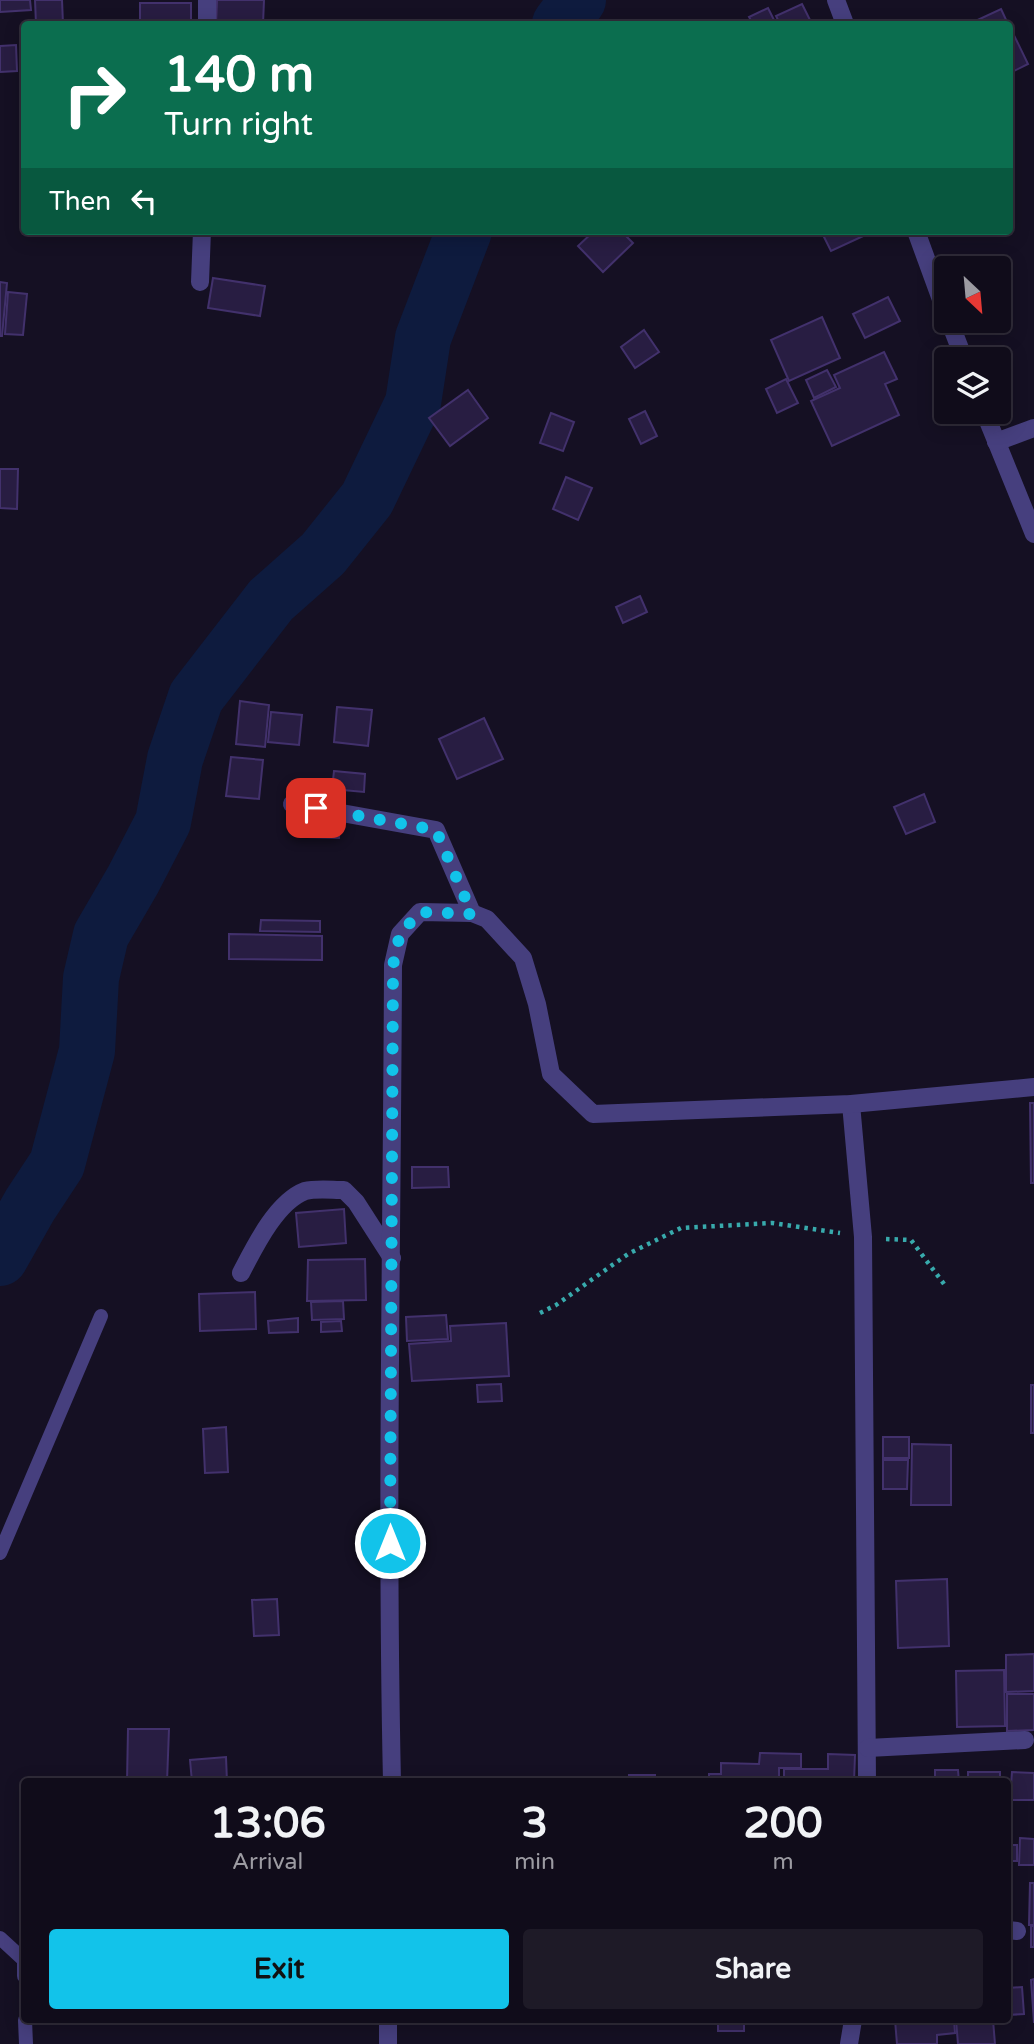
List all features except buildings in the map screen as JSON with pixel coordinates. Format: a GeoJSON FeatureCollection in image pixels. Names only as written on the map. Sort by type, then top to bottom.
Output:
{"type":"FeatureCollection","features":[{"type":"Feature","properties":{"kind":"street"},"geometry":{"type":"LineString","coordinates":[[207,0],[207,21]]}},
{"type":"Feature","properties":{"kind":"street"},"geometry":{"type":"LineString","coordinates":[[836,0],[844,21]]}},
{"type":"Feature","properties":{"kind":"street"},"geometry":{"type":"LineString","coordinates":[[201,282],[202,235]]}},
{"type":"Feature","properties":{"kind":"street"},"geometry":{"type":"LineString","coordinates":[[917,235],[934,280]]}},
{"type":"Feature","properties":{"kind":"street"},"geometry":{"type":"LineString","coordinates":[[989,424],[1034,534]]}},
{"type":"Feature","properties":{"kind":"street"},"geometry":{"type":"LineString","coordinates":[[996,442],[1034,428]]}},
{"type":"Feature","properties":{"kind":"street"},"geometry":{"type":"LineString","coordinates":[[292,804],[436,830],[472,914]]}},
{"type":"Feature","properties":{"kind":"street"},"geometry":{"type":"LineString","coordinates":[[392,1778],[389,1394],[393,965],[400,934],[420,912],[472,914],[487,919],[523,958],[537,1004],[551,1074],[593,1114],[851,1104],[1034,1087]]}},
{"type":"Feature","properties":{"kind":"street"},"geometry":{"type":"LineString","coordinates":[[851,1104],[863,1237],[867,1778]]}},
{"type":"Feature","properties":{"kind":"street"},"geometry":{"type":"LineString","coordinates":[[241,1273],[274,1218],[289,1202],[306,1191],[344,1190],[356,1202],[392,1258]]}},
{"type":"Feature","properties":{"kind":"street"},"geometry":{"type":"LineString","coordinates":[[868,1748],[1026,1740]]}},
{"type":"Feature","properties":{"kind":"street"},"geometry":{"type":"LineString","coordinates":[[388,2023],[388,2044]]}},
{"type":"Feature","properties":{"kind":"street"},"geometry":{"type":"LineString","coordinates":[[849,2044],[852,2023]]}},
{"type":"Feature","properties":{"kind":"lane"},"geometry":{"type":"LineString","coordinates":[[0,1553],[101,1316]]}},
{"type":"Feature","properties":{"kind":"lane"},"geometry":{"type":"LineString","coordinates":[[0,1938],[21,1957]]}},
{"type":"Feature","properties":{"kind":"lane"},"geometry":{"type":"LineString","coordinates":[[25,2023],[26,2044]]}},
{"type":"Feature","properties":{"kind":"path"},"geometry":{"type":"LineString","coordinates":[[540,1313],[556,1305],[628,1254],[681,1228],[772,1223],[863,1237],[911,1240],[947,1288]]}},
{"type":"Feature","properties":{"kind":"waterway"},"geometry":{"type":"LineString","coordinates":[[562,21],[578,0]]}},
{"type":"Feature","properties":{"kind":"waterway"},"geometry":{"type":"LineString","coordinates":[[0,1258],[57,1164],[87,1051],[91,978],[101,935],[163,822],[175,759],[196,697],[271,600],[323,554],[367,499],[413,403],[423,338],[462,235]]}},
{"type":"Feature","properties":{"kind":"route"},"geometry":{"type":"LineString","coordinates":[[316,808],[436,830],[472,914],[420,912],[400,934],[393,965],[390,1543]]}}]}
